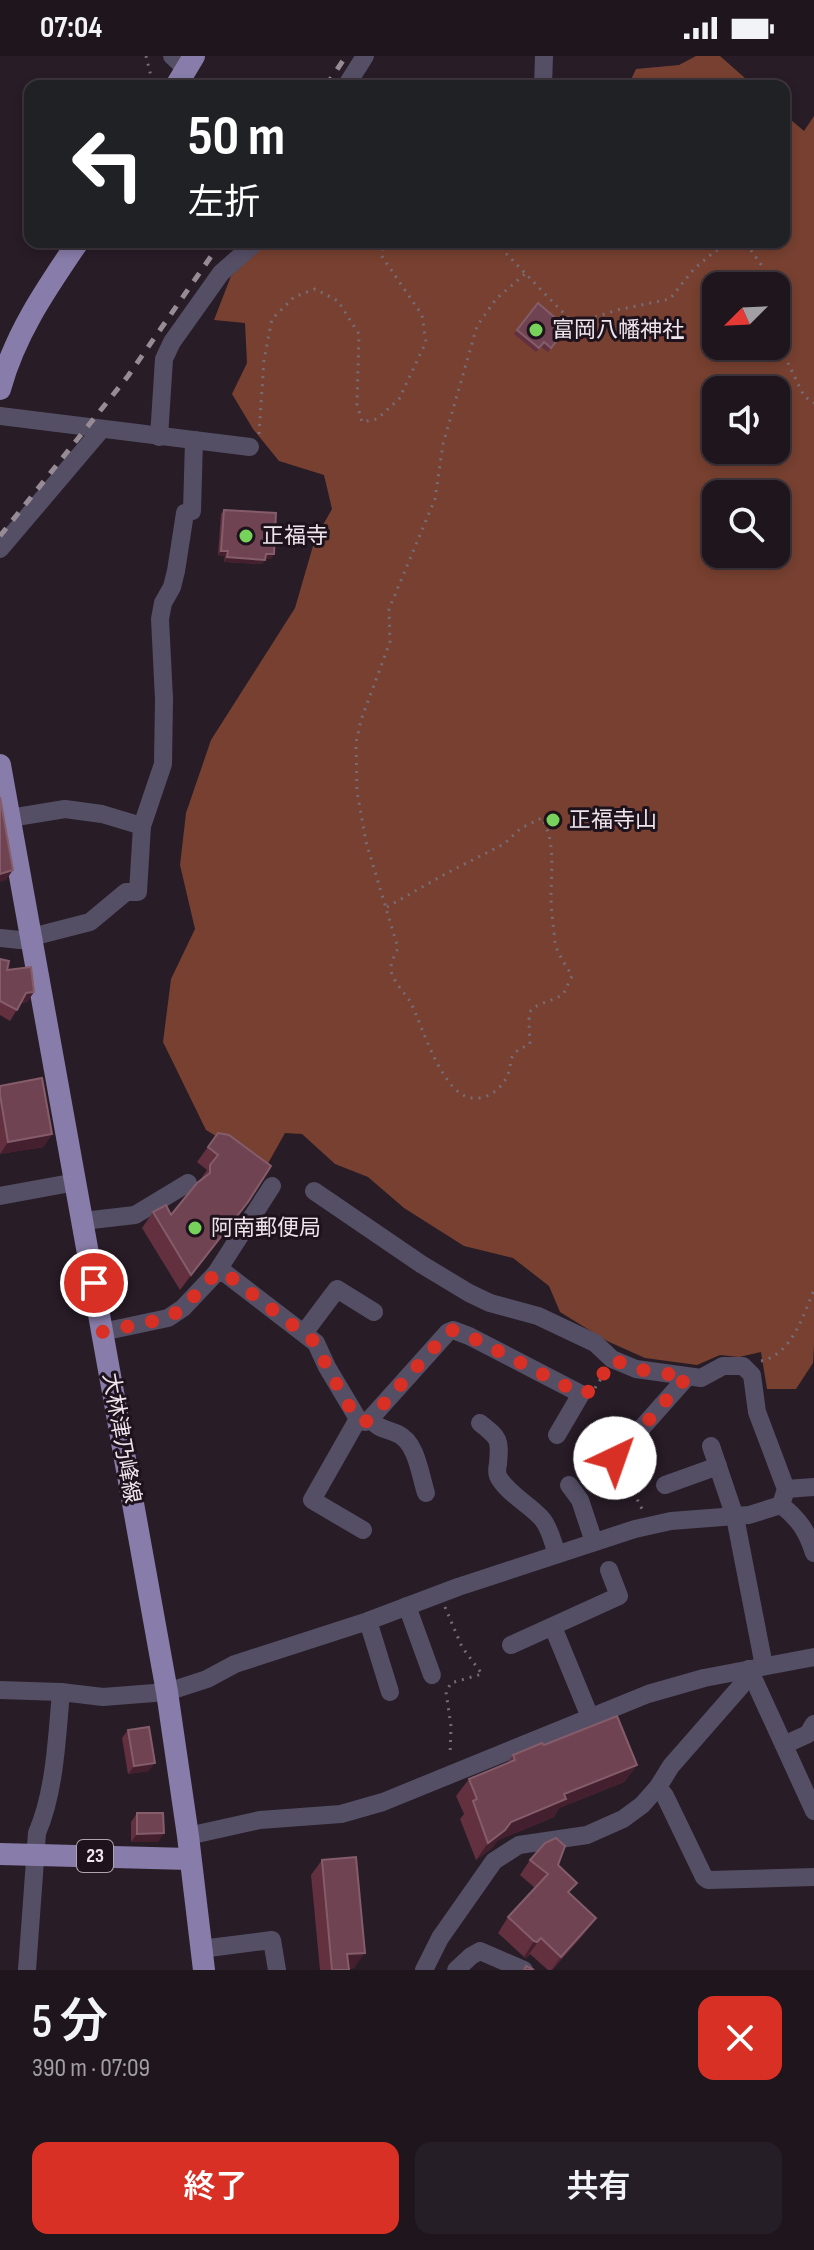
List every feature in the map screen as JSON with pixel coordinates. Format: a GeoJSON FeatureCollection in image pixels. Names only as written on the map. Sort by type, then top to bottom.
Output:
{"type":"FeatureCollection","features":[{"type":"Feature","properties":{"kind":"main road"},"geometry":{"type":"LineString","coordinates":[[0,389],[17,339],[74,248]]}},
{"type":"Feature","properties":{"kind":"main road","name":"大林津乃峰線"},"geometry":{"type":"LineString","coordinates":[[0,765],[167,1692],[203,1959]]}},
{"type":"Feature","properties":{"kind":"main road","name":"23"},"geometry":{"type":"LineString","coordinates":[[0,1854],[189,1859]]}},
{"type":"Feature","properties":{"kind":"street"},"geometry":{"type":"LineString","coordinates":[[350,80],[365,56]]}},
{"type":"Feature","properties":{"kind":"street"},"geometry":{"type":"LineString","coordinates":[[543,80],[544,56]]}},
{"type":"Feature","properties":{"kind":"street"},"geometry":{"type":"LineString","coordinates":[[159,437],[164,359],[172,342],[221,273],[249,248]]}},
{"type":"Feature","properties":{"kind":"street"},"geometry":{"type":"LineString","coordinates":[[0,416],[250,447]]}},
{"type":"Feature","properties":{"kind":"street"},"geometry":{"type":"LineString","coordinates":[[0,549],[101,430]]}},
{"type":"Feature","properties":{"kind":"street"},"geometry":{"type":"LineString","coordinates":[[0,938],[20,940],[90,922],[126,892],[138,892],[142,826],[163,764],[160,619],[176,571],[185,513],[192,511],[194,440]]}},
{"type":"Feature","properties":{"kind":"street"},"geometry":{"type":"LineString","coordinates":[[10,818],[65,809],[102,814],[142,826]]}},
{"type":"Feature","properties":{"kind":"street"},"geometry":{"type":"LineString","coordinates":[[0,1196],[76,1182]]}},
{"type":"Feature","properties":{"kind":"street"},"geometry":{"type":"LineString","coordinates":[[83,1221],[135,1215],[188,1183]]}},
{"type":"Feature","properties":{"kind":"street"},"geometry":{"type":"LineString","coordinates":[[102,1332],[168,1318],[183,1308],[216,1273],[272,1186]]}},
{"type":"Feature","properties":{"kind":"street"},"geometry":{"type":"LineString","coordinates":[[314,1191],[469,1293],[490,1303],[560,1325],[595,1343],[612,1359],[636,1369],[701,1378],[723,1366],[743,1366],[752,1375],[757,1412],[784,1497],[814,1553]]}},
{"type":"Feature","properties":{"kind":"street"},"geometry":{"type":"LineString","coordinates":[[216,1273],[225,1273],[304,1333],[319,1348],[327,1367],[364,1419],[400,1435],[410,1443],[426,1493]]}},
{"type":"Feature","properties":{"kind":"street"},"geometry":{"type":"LineString","coordinates":[[304,1333],[337,1289],[374,1312]]}},
{"type":"Feature","properties":{"kind":"street"},"geometry":{"type":"LineString","coordinates":[[363,1530],[312,1500],[364,1419],[448,1332],[453,1330],[469,1336],[581,1394],[557,1435]]}},
{"type":"Feature","properties":{"kind":"street"},"geometry":{"type":"LineString","coordinates":[[598,1445],[615,1458],[687,1377]]}},
{"type":"Feature","properties":{"kind":"street"},"geometry":{"type":"LineString","coordinates":[[480,1423],[498,1437],[498,1477],[517,1498],[541,1517],[557,1554]]}},
{"type":"Feature","properties":{"kind":"street"},"geometry":{"type":"LineString","coordinates":[[711,1446],[735,1517],[756,1668],[786,1749],[814,1811]]}},
{"type":"Feature","properties":{"kind":"street"},"geometry":{"type":"LineString","coordinates":[[665,1485],[718,1466]]}},
{"type":"Feature","properties":{"kind":"street"},"geometry":{"type":"LineString","coordinates":[[569,1485],[580,1500],[594,1542]]}},
{"type":"Feature","properties":{"kind":"street"},"geometry":{"type":"LineString","coordinates":[[0,1690],[103,1697],[184,1688],[235,1664],[594,1542],[671,1521],[735,1517],[814,1487]]}},
{"type":"Feature","properties":{"kind":"street"},"geometry":{"type":"LineString","coordinates":[[511,1645],[619,1596],[609,1570]]}},
{"type":"Feature","properties":{"kind":"street"},"geometry":{"type":"LineString","coordinates":[[407,1606],[432,1675]]}},
{"type":"Feature","properties":{"kind":"street"},"geometry":{"type":"LineString","coordinates":[[368,1621],[390,1692]]}},
{"type":"Feature","properties":{"kind":"street"},"geometry":{"type":"LineString","coordinates":[[553,1627],[590,1717]]}},
{"type":"Feature","properties":{"kind":"street"},"geometry":{"type":"LineString","coordinates":[[188,1836],[260,1820],[341,1814],[383,1802],[648,1694],[704,1678],[814,1657]]}},
{"type":"Feature","properties":{"kind":"street"},"geometry":{"type":"LineString","coordinates":[[424,1970],[440,1938],[494,1861],[519,1845],[587,1835],[623,1819],[642,1805],[658,1787],[671,1766],[756,1668]]}},
{"type":"Feature","properties":{"kind":"street"},"geometry":{"type":"LineString","coordinates":[[27,1970],[37,1833],[55,1753],[61,1692]]}},
{"type":"Feature","properties":{"kind":"street"},"geometry":{"type":"LineString","coordinates":[[786,1749],[808,1734],[814,1724]]}},
{"type":"Feature","properties":{"kind":"street"},"geometry":{"type":"LineString","coordinates":[[786,1749],[814,1743]]}},
{"type":"Feature","properties":{"kind":"street"},"geometry":{"type":"LineString","coordinates":[[658,1787],[708,1880],[814,1877]]}},
{"type":"Feature","properties":{"kind":"street"},"geometry":{"type":"LineString","coordinates":[[203,1959],[272,1940],[277,1970]]}},
{"type":"Feature","properties":{"kind":"street"},"geometry":{"type":"LineString","coordinates":[[456,1970],[480,1951],[524,1970]]}},
{"type":"Feature","properties":{"kind":"path"},"geometry":{"type":"LineString","coordinates":[[146,56],[152,80]]}},
{"type":"Feature","properties":{"kind":"path"},"geometry":{"type":"LineString","coordinates":[[250,447],[260,432],[264,360],[272,319],[294,297],[315,289],[338,301],[359,334],[357,404],[362,422],[377,419],[399,399],[426,342],[422,315],[381,255],[383,248]]}},
{"type":"Feature","properties":{"kind":"path"},"geometry":{"type":"LineString","coordinates":[[501,248],[574,324],[617,310],[670,299],[693,270],[715,251],[727,248]]}},
{"type":"Feature","properties":{"kind":"path"},"geometry":{"type":"LineString","coordinates":[[749,248],[764,272]]}},
{"type":"Feature","properties":{"kind":"path"},"geometry":{"type":"LineString","coordinates":[[387,907],[504,844],[511,835],[542,818],[551,848],[555,941],[572,976],[563,995],[534,1005],[529,1011],[530,1044],[516,1052],[504,1082],[486,1097],[464,1097],[454,1087],[438,1065],[411,1003],[391,971],[398,948],[366,842],[357,791],[356,743],[361,720],[390,642],[389,609],[435,499],[443,444],[477,326],[496,299],[525,274]]}},
{"type":"Feature","properties":{"kind":"path"},"geometry":{"type":"LineString","coordinates":[[786,360],[804,396],[814,403]]}},
{"type":"Feature","properties":{"kind":"path"},"geometry":{"type":"LineString","coordinates":[[743,1366],[772,1359],[784,1347],[799,1326],[814,1290]]}},
{"type":"Feature","properties":{"kind":"path"},"geometry":{"type":"LineString","coordinates":[[581,1394],[594,1390],[612,1359]]}},
{"type":"Feature","properties":{"kind":"path"},"geometry":{"type":"LineString","coordinates":[[615,1458],[632,1485],[650,1525]]}},
{"type":"Feature","properties":{"kind":"path"},"geometry":{"type":"LineString","coordinates":[[440,1594],[462,1647],[482,1674],[451,1683],[446,1692],[451,1726],[449,1776]]}},
{"type":"Feature","properties":{"kind":"shaded area"},"geometry":{"type":"Polygon","coordinates":[[[696,56],[720,56],[747,80],[631,80],[636,69],[679,65],[696,56]]]}},
{"type":"Feature","properties":{"kind":"shaded area"},"geometry":{"type":"Polygon","coordinates":[[[814,116],[814,1345],[813,1363],[796,1389],[767,1389],[761,1352],[739,1357],[720,1355],[697,1365],[645,1358],[607,1341],[560,1312],[549,1286],[513,1258],[464,1246],[404,1208],[368,1177],[335,1164],[302,1134],[285,1133],[266,1167],[206,1130],[163,1042],[171,979],[195,929],[180,865],[186,813],[211,740],[295,608],[315,539],[332,509],[324,475],[279,461],[253,429],[232,394],[247,363],[245,323],[214,320],[231,276],[261,248],[790,248],[790,119],[804,131],[814,116]]]}},
{"type":"Feature","properties":{"kind":"building","name":"富岡八幡神社"},"geometry":{"type":"Polygon","coordinates":[[[538,303],[560,322],[554,330],[561,335],[551,348],[544,342],[539,348],[517,330],[538,303]]]}},
{"type":"Feature","properties":{"kind":"building","name":"正福寺"},"geometry":{"type":"Polygon","coordinates":[[[224,510],[276,513],[274,554],[266,554],[265,560],[227,557],[228,551],[221,551],[224,510]]]}},
{"type":"Feature","properties":{"kind":"building"},"geometry":{"type":"Polygon","coordinates":[[[0,797],[13,870],[0,874],[0,797]]]}},
{"type":"Feature","properties":{"kind":"building"},"geometry":{"type":"Polygon","coordinates":[[[0,959],[9,961],[7,970],[31,967],[34,992],[26,993],[17,1010],[0,1001],[0,959]]]}},
{"type":"Feature","properties":{"kind":"building"},"geometry":{"type":"Polygon","coordinates":[[[42,1078],[52,1134],[8,1142],[0,1086],[42,1078]]]}},
{"type":"Feature","properties":{"kind":"building"},"geometry":{"type":"Polygon","coordinates":[[[218,1133],[229,1135],[271,1166],[248,1202],[191,1275],[153,1212],[166,1205],[171,1215],[197,1183],[210,1173],[210,1165],[218,1155],[208,1147],[218,1133]]]}},
{"type":"Feature","properties":{"kind":"building"},"geometry":{"type":"Polygon","coordinates":[[[617,1716],[637,1765],[564,1794],[566,1799],[511,1822],[488,1843],[473,1801],[477,1799],[469,1779],[515,1760],[513,1755],[617,1716]]]}},
{"type":"Feature","properties":{"kind":"building"},"geometry":{"type":"Polygon","coordinates":[[[149,1727],[155,1763],[134,1766],[128,1730],[149,1727]]]}},
{"type":"Feature","properties":{"kind":"building"},"geometry":{"type":"Polygon","coordinates":[[[137,1813],[163,1813],[164,1833],[137,1834],[137,1813]]]}},
{"type":"Feature","properties":{"kind":"building"},"geometry":{"type":"Polygon","coordinates":[[[556,1838],[565,1846],[558,1865],[577,1883],[568,1892],[596,1918],[561,1957],[541,1938],[534,1941],[508,1917],[548,1874],[530,1860],[545,1843],[556,1838]]]}},
{"type":"Feature","properties":{"kind":"building"},"geometry":{"type":"Polygon","coordinates":[[[356,1857],[365,1953],[347,1954],[349,1970],[332,1970],[322,1860],[356,1857]]]}},
{"type":"Feature","properties":{"kind":"railway"},"geometry":{"type":"LineString","coordinates":[[330,80],[346,56]]}},
{"type":"Feature","properties":{"kind":"railway"},"geometry":{"type":"LineString","coordinates":[[0,536],[128,376],[217,248]]}},
{"type":"Feature","properties":{"kind":"place","name":"富岡八幡神社"},"geometry":{"type":"Point","coordinates":[536,330]}},
{"type":"Feature","properties":{"kind":"place","name":"正福寺"},"geometry":{"type":"Point","coordinates":[246,536]}},
{"type":"Feature","properties":{"kind":"place","name":"正福寺山"},"geometry":{"type":"Point","coordinates":[553,820]}},
{"type":"Feature","properties":{"kind":"place","name":"阿南郵便局"},"geometry":{"type":"Point","coordinates":[195,1228]}},
{"type":"Feature","properties":{"kind":"route"},"geometry":{"type":"LineString","coordinates":[[94,1283],[102,1332],[168,1318],[183,1308],[216,1273],[225,1273],[316,1343],[353,1413],[365,1422],[453,1330],[581,1394],[594,1390],[612,1359],[636,1369],[687,1377],[615,1458]]}}]}
